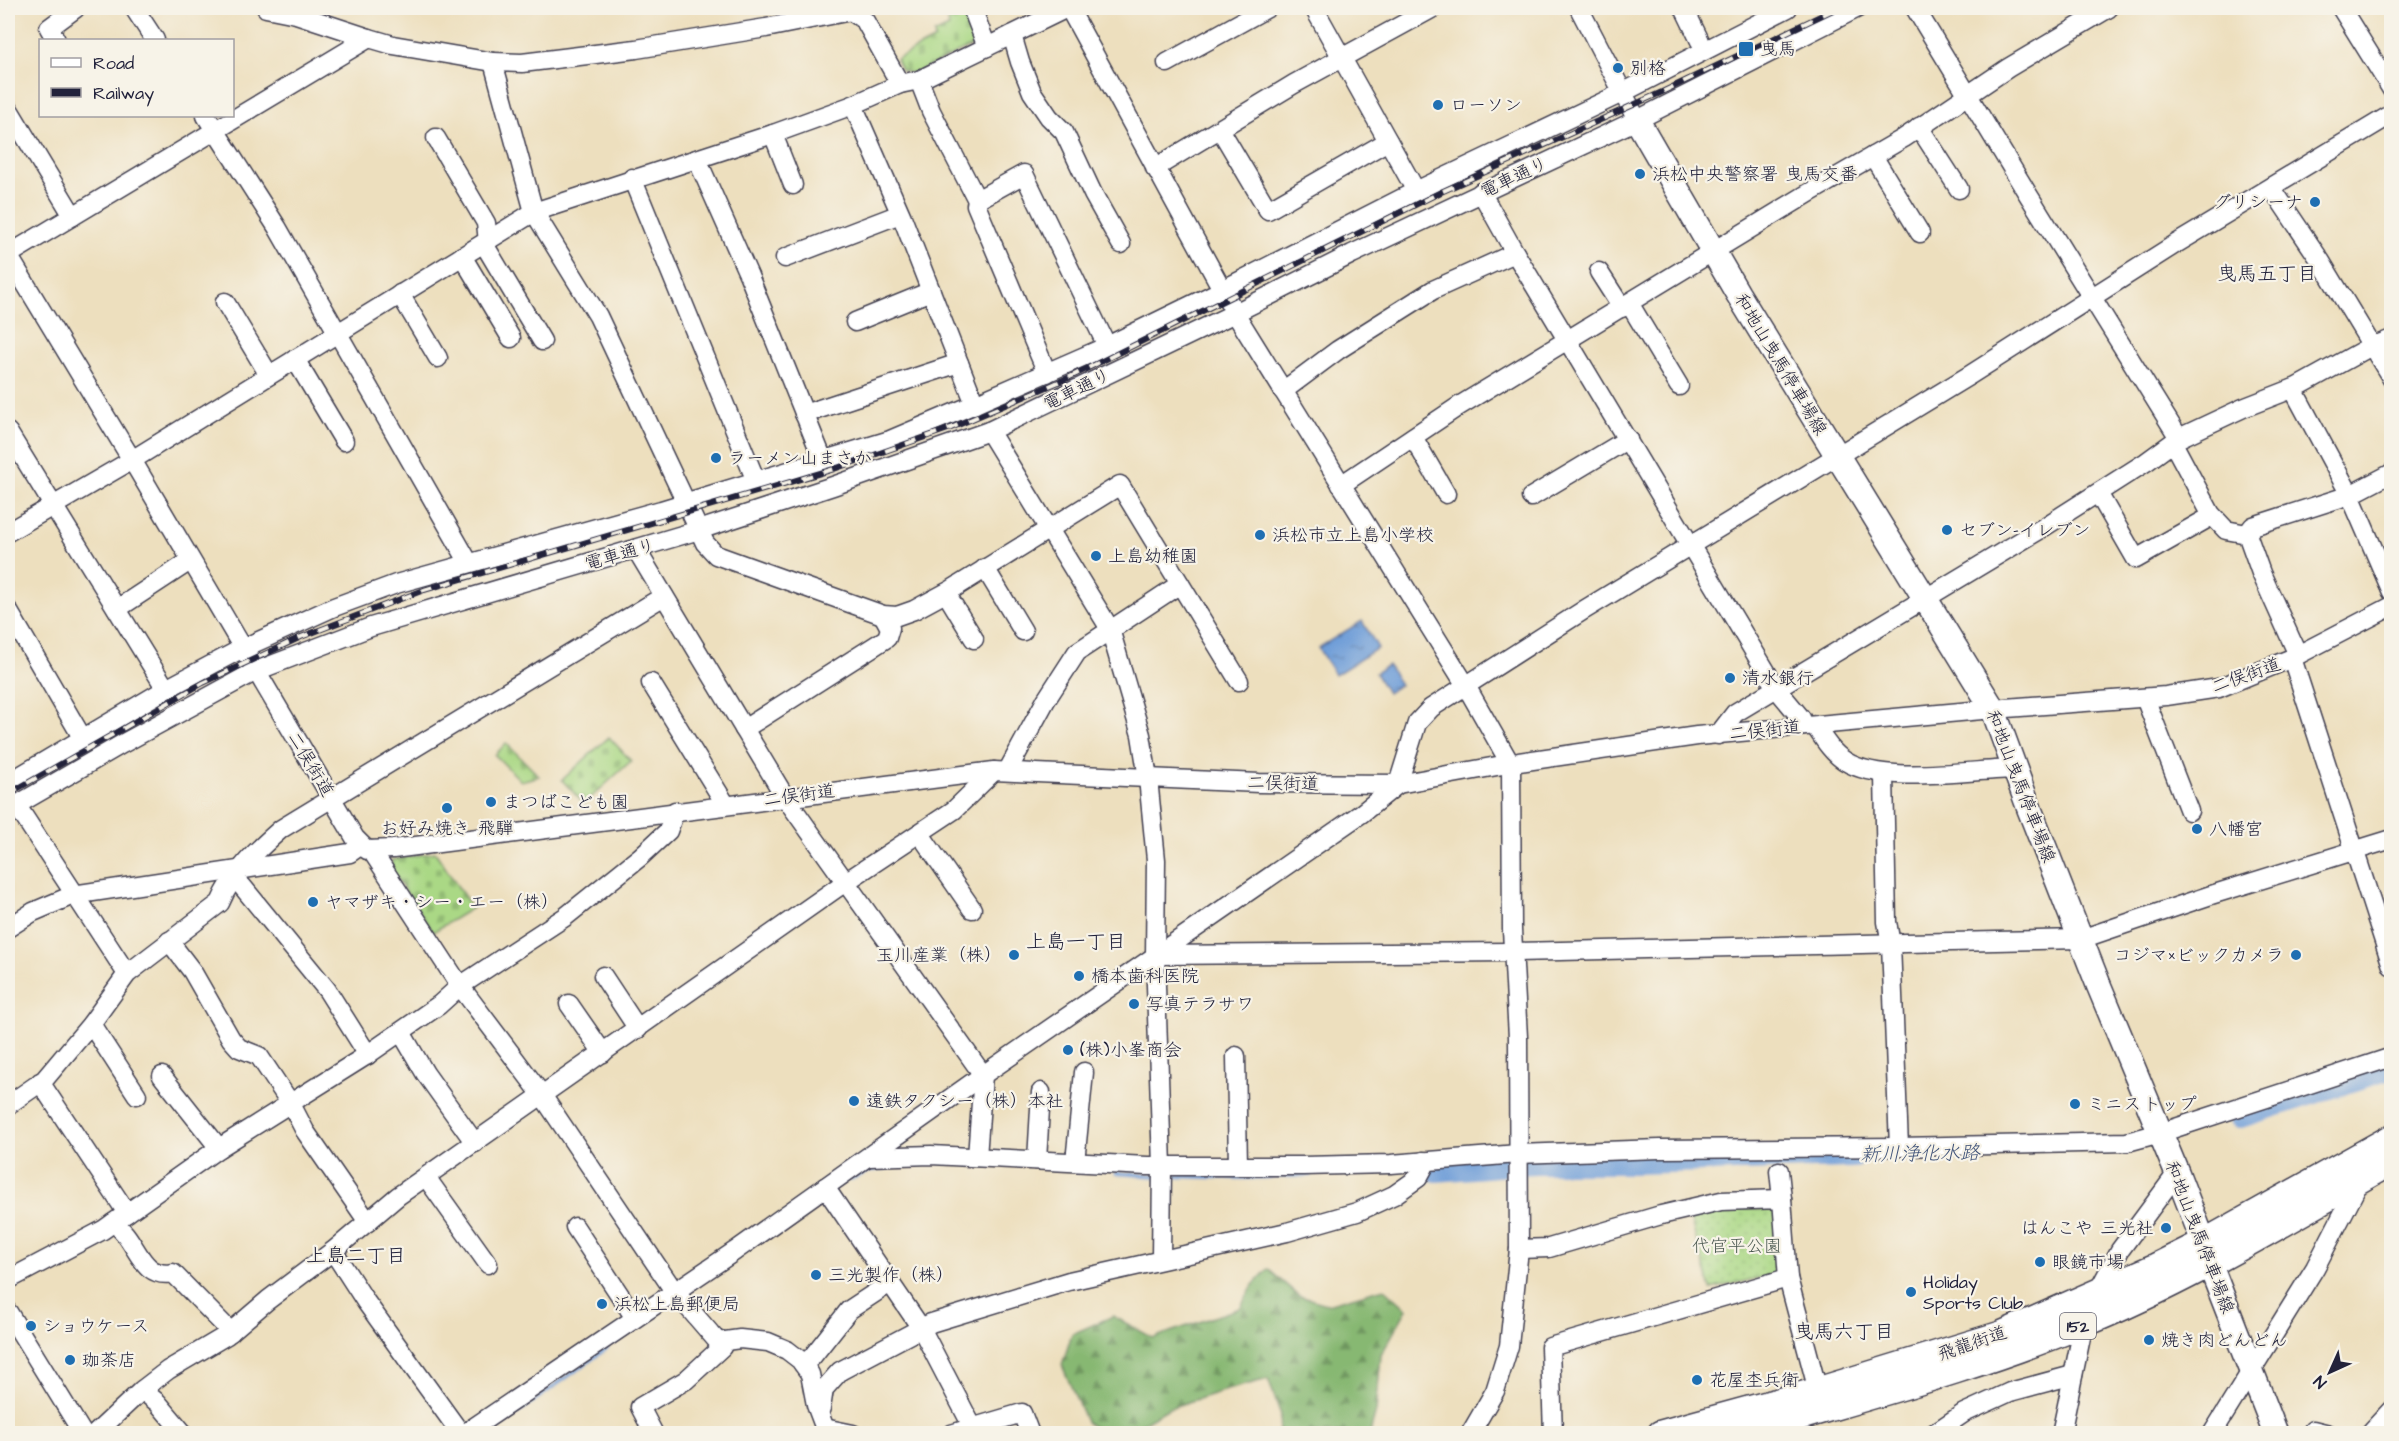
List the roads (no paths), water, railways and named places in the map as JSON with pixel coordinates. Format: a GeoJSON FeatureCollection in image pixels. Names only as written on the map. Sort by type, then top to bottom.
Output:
{"type":"FeatureCollection","features":[{"type":"Feature","properties":{"kind":"highway","name":"飛龍街道"},"geometry":{"type":"LineString","coordinates":[[1740,1434],[1915,1384],[2082,1325],[2169,1286],[2206,1254],[2391,1138]]}},
{"type":"Feature","properties":{"kind":"highway","name":"飛龍街道"},"geometry":{"type":"LineString","coordinates":[[1661,1434],[1818,1391],[2001,1335],[2096,1293],[2206,1254],[2391,1161]]}},
{"type":"Feature","properties":{"kind":"main road","name":"和地山曳馬停車場線"},"geometry":{"type":"LineString","coordinates":[[1637,120],[1714,251],[1993,709],[2081,939],[2177,1173],[2276,1434]]}},
{"type":"Feature","properties":{"kind":"street"},"geometry":{"type":"LineString","coordinates":[[55,39],[49,28],[76,8]]}},
{"type":"Feature","properties":{"kind":"street"},"geometry":{"type":"LineString","coordinates":[[134,8],[154,39]]}},
{"type":"Feature","properties":{"kind":"street"},"geometry":{"type":"LineString","coordinates":[[266,8],[296,14],[393,45],[493,62],[522,63],[596,56],[766,28],[851,11],[865,21],[900,84]]}},
{"type":"Feature","properties":{"kind":"street"},"geometry":{"type":"LineString","coordinates":[[972,8],[987,47]]}},
{"type":"Feature","properties":{"kind":"street"},"geometry":{"type":"LineString","coordinates":[[8,532],[132,460],[534,212],[632,178],[773,134],[853,105],[900,84],[919,80],[1068,8],[1234,314],[1465,684],[1511,765],[1513,952],[1518,1037],[1519,1249],[1509,1346],[1495,1391],[1470,1434]]}},
{"type":"Feature","properties":{"kind":"street"},"geometry":{"type":"LineString","coordinates":[[1167,63],[1267,8]]}},
{"type":"Feature","properties":{"kind":"street"},"geometry":{"type":"LineString","coordinates":[[1314,8],[1416,191]]}},
{"type":"Feature","properties":{"kind":"street"},"geometry":{"type":"LineString","coordinates":[[1155,168],[1294,84],[1433,8]]}},
{"type":"Feature","properties":{"kind":"street"},"geometry":{"type":"LineString","coordinates":[[1579,8],[1637,120]]}},
{"type":"Feature","properties":{"kind":"street"},"geometry":{"type":"LineString","coordinates":[[1684,8],[1700,41]]}},
{"type":"Feature","properties":{"kind":"street","name":"電車通り"},"geometry":{"type":"LineString","coordinates":[[241,649],[334,607],[396,584],[687,502],[890,440],[1107,346],[1416,191],[1622,93],[1788,8]]}},
{"type":"Feature","properties":{"kind":"street","name":"電車通り"},"geometry":{"type":"LineString","coordinates":[[256,671],[371,627],[699,530],[989,431],[1234,314],[1481,192],[1637,120],[1858,8]]}},
{"type":"Feature","properties":{"kind":"street"},"geometry":{"type":"LineString","coordinates":[[1915,8],[2176,440],[2212,516],[2226,530],[2247,534]]}},
{"type":"Feature","properties":{"kind":"street"},"geometry":{"type":"LineString","coordinates":[[1341,484],[1459,406],[1873,156],[1968,94],[2109,8]]}},
{"type":"Feature","properties":{"kind":"street"},"geometry":{"type":"LineString","coordinates":[[2341,8],[2391,90]]}},
{"type":"Feature","properties":{"kind":"street"},"geometry":{"type":"LineString","coordinates":[[1012,35],[1032,92],[1049,117],[1064,132],[1093,194],[1121,244]]}},
{"type":"Feature","properties":{"kind":"street"},"geometry":{"type":"LineString","coordinates":[[8,255],[369,38]]}},
{"type":"Feature","properties":{"kind":"street"},"geometry":{"type":"LineString","coordinates":[[493,62],[534,212],[598,316],[705,543],[716,555],[883,615],[897,616],[946,593],[1048,527],[1120,485],[1239,681]]}},
{"type":"Feature","properties":{"kind":"street"},"geometry":{"type":"LineString","coordinates":[[919,80],[931,111],[977,200],[976,205],[1047,373]]}},
{"type":"Feature","properties":{"kind":"street"},"geometry":{"type":"LineString","coordinates":[[853,105],[900,214],[975,404]]}},
{"type":"Feature","properties":{"kind":"street"},"geometry":{"type":"LineString","coordinates":[[8,108],[73,216]]}},
{"type":"Feature","properties":{"kind":"street"},"geometry":{"type":"LineString","coordinates":[[333,1251],[366,1302],[474,1431],[635,1318],[678,1296],[828,1192],[868,1157],[983,1075],[1362,813],[1398,784],[1417,723],[1431,708],[1465,684],[2391,114]]}},
{"type":"Feature","properties":{"kind":"street"},"geometry":{"type":"LineString","coordinates":[[207,117],[277,227],[469,563]]}},
{"type":"Feature","properties":{"kind":"street"},"geometry":{"type":"LineString","coordinates":[[1919,127],[1959,189]]}},
{"type":"Feature","properties":{"kind":"street"},"geometry":{"type":"LineString","coordinates":[[1220,129],[1268,210],[1388,141]]}},
{"type":"Feature","properties":{"kind":"street"},"geometry":{"type":"LineString","coordinates":[[773,134],[793,185]]}},
{"type":"Feature","properties":{"kind":"street"},"geometry":{"type":"LineString","coordinates":[[436,138],[486,223],[486,243],[542,341]]}},
{"type":"Feature","properties":{"kind":"street"},"geometry":{"type":"LineString","coordinates":[[1873,156],[1920,233]]}},
{"type":"Feature","properties":{"kind":"street"},"geometry":{"type":"LineString","coordinates":[[697,159],[749,276],[823,460]]}},
{"type":"Feature","properties":{"kind":"street"},"geometry":{"type":"LineString","coordinates":[[977,200],[1024,174],[1107,346]]}},
{"type":"Feature","properties":{"kind":"street"},"geometry":{"type":"LineString","coordinates":[[632,178],[756,481]]}},
{"type":"Feature","properties":{"kind":"street"},"geometry":{"type":"LineString","coordinates":[[2271,187],[2320,260],[2391,379]]}},
{"type":"Feature","properties":{"kind":"street"},"geometry":{"type":"LineString","coordinates":[[1481,192],[1515,253],[1776,688],[1801,718],[1844,761],[1884,775],[2015,769]]}},
{"type":"Feature","properties":{"kind":"street"},"geometry":{"type":"LineString","coordinates":[[785,258],[900,214]]}},
{"type":"Feature","properties":{"kind":"street"},"geometry":{"type":"LineString","coordinates":[[1283,391],[1338,350],[1433,290],[1515,253]]}},
{"type":"Feature","properties":{"kind":"street","name":"二俣街道"},"geometry":{"type":"LineString","coordinates":[[8,255],[132,460],[241,649],[331,798],[366,848],[1001,770],[1259,783],[1398,784],[1674,740],[1993,709],[2145,698],[2219,688],[2295,656],[2391,606]]}},
{"type":"Feature","properties":{"kind":"street"},"geometry":{"type":"LineString","coordinates":[[462,256],[511,338]]}},
{"type":"Feature","properties":{"kind":"street"},"geometry":{"type":"LineString","coordinates":[[1599,272],[1679,386]]}},
{"type":"Feature","properties":{"kind":"street"},"geometry":{"type":"LineString","coordinates":[[855,322],[931,291]]}},
{"type":"Feature","properties":{"kind":"street"},"geometry":{"type":"LineString","coordinates":[[400,294],[438,358]]}},
{"type":"Feature","properties":{"kind":"street"},"geometry":{"type":"LineString","coordinates":[[225,302],[269,375]]}},
{"type":"Feature","properties":{"kind":"street"},"geometry":{"type":"LineString","coordinates":[[1718,735],[1735,713],[2098,493],[2176,440],[2243,408],[2293,389],[2391,339]]}},
{"type":"Feature","properties":{"kind":"street"},"geometry":{"type":"LineString","coordinates":[[295,359],[344,441]]}},
{"type":"Feature","properties":{"kind":"street"},"geometry":{"type":"LineString","coordinates":[[804,414],[959,363]]}},
{"type":"Feature","properties":{"kind":"street"},"geometry":{"type":"LineString","coordinates":[[2293,389],[2350,495],[2391,592]]}},
{"type":"Feature","properties":{"kind":"street"},"geometry":{"type":"LineString","coordinates":[[989,431],[1110,629],[1141,735],[1148,778],[1156,860],[1155,955],[1162,1172],[1161,1259]]}},
{"type":"Feature","properties":{"kind":"street"},"geometry":{"type":"LineString","coordinates":[[8,432],[166,689]]}},
{"type":"Feature","properties":{"kind":"street"},"geometry":{"type":"LineString","coordinates":[[1413,437],[1446,494]]}},
{"type":"Feature","properties":{"kind":"street"},"geometry":{"type":"LineString","coordinates":[[1531,498],[1628,439]]}},
{"type":"Feature","properties":{"kind":"street"},"geometry":{"type":"LineString","coordinates":[[2247,534],[2253,526],[2350,495],[2391,473]]}},
{"type":"Feature","properties":{"kind":"street"},"geometry":{"type":"LineString","coordinates":[[2098,493],[2136,560],[2212,516]]}},
{"type":"Feature","properties":{"kind":"street"},"geometry":{"type":"LineString","coordinates":[[2247,534],[2295,656],[2391,966]]}},
{"type":"Feature","properties":{"kind":"street"},"geometry":{"type":"LineString","coordinates":[[636,549],[785,797],[844,883],[983,1075],[977,1157]]}},
{"type":"Feature","properties":{"kind":"street"},"geometry":{"type":"LineString","coordinates":[[117,609],[190,561]]}},
{"type":"Feature","properties":{"kind":"street"},"geometry":{"type":"LineString","coordinates":[[985,568],[1023,631]]}},
{"type":"Feature","properties":{"kind":"street"},"geometry":{"type":"LineString","coordinates":[[95,1434],[142,1390],[168,1370],[231,1332],[268,1300],[426,1177],[844,883],[954,810],[1001,770],[1077,651],[1180,584]]}},
{"type":"Feature","properties":{"kind":"street"},"geometry":{"type":"LineString","coordinates":[[946,593],[974,639]]}},
{"type":"Feature","properties":{"kind":"street"},"geometry":{"type":"LineString","coordinates":[[8,1105],[40,1082],[91,1024],[127,974],[220,903],[235,874],[281,829],[664,596]]}},
{"type":"Feature","properties":{"kind":"street"},"geometry":{"type":"LineString","coordinates":[[8,610],[83,739]]}},
{"type":"Feature","properties":{"kind":"street"},"geometry":{"type":"LineString","coordinates":[[744,729],[887,638],[890,628],[883,615]]}},
{"type":"Feature","properties":{"kind":"street"},"geometry":{"type":"LineString","coordinates":[[8,783],[166,689],[241,649]]}},
{"type":"Feature","properties":{"kind":"street"},"geometry":{"type":"LineString","coordinates":[[127,974],[12,808],[122,744],[256,671]]}},
{"type":"Feature","properties":{"kind":"street"},"geometry":{"type":"LineString","coordinates":[[651,683],[726,805]]}},
{"type":"Feature","properties":{"kind":"street"},"geometry":{"type":"LineString","coordinates":[[2145,698],[2189,811]]}},
{"type":"Feature","properties":{"kind":"street"},"geometry":{"type":"LineString","coordinates":[[1884,775],[1887,922],[1891,944],[1899,1147]]}},
{"type":"Feature","properties":{"kind":"street"},"geometry":{"type":"LineString","coordinates":[[8,1280],[120,1218],[219,1148],[368,1054],[439,1005],[460,986],[528,942],[599,890],[668,831],[675,811]]}},
{"type":"Feature","properties":{"kind":"street"},"geometry":{"type":"LineString","coordinates":[[920,834],[972,909]]}},
{"type":"Feature","properties":{"kind":"street"},"geometry":{"type":"LineString","coordinates":[[1155,955],[1513,952],[2081,939],[2211,895],[2391,839]]}},
{"type":"Feature","properties":{"kind":"street"},"geometry":{"type":"LineString","coordinates":[[8,927],[33,912],[74,895],[235,874],[366,848],[460,986],[542,1095],[678,1296],[718,1342],[740,1339],[768,1342],[787,1350],[803,1364],[810,1374],[816,1406],[824,1428]]}},
{"type":"Feature","properties":{"kind":"street"},"geometry":{"type":"LineString","coordinates":[[235,874],[242,886],[327,990],[368,1054]]}},
{"type":"Feature","properties":{"kind":"street"},"geometry":{"type":"LineString","coordinates":[[169,941],[192,971],[231,1039],[239,1048],[260,1056],[310,1138],[368,1222]]}},
{"type":"Feature","properties":{"kind":"street"},"geometry":{"type":"LineString","coordinates":[[603,976],[638,1029]]}},
{"type":"Feature","properties":{"kind":"street"},"geometry":{"type":"LineString","coordinates":[[569,1004],[603,1053]]}},
{"type":"Feature","properties":{"kind":"street"},"geometry":{"type":"LineString","coordinates":[[91,1024],[137,1095]]}},
{"type":"Feature","properties":{"kind":"street"},"geometry":{"type":"LineString","coordinates":[[400,1032],[425,1073],[475,1143]]}},
{"type":"Feature","properties":{"kind":"street"},"geometry":{"type":"LineString","coordinates":[[1236,1056],[1238,1166]]}},
{"type":"Feature","properties":{"kind":"street"},"geometry":{"type":"LineString","coordinates":[[868,1157],[889,1155],[1037,1160],[1162,1172],[1238,1166],[1358,1165],[1422,1169],[1660,1149],[2127,1142],[2162,1138],[2391,1057]]}},
{"type":"Feature","properties":{"kind":"street"},"geometry":{"type":"LineString","coordinates":[[1075,1162],[1084,1072]]}},
{"type":"Feature","properties":{"kind":"street"},"geometry":{"type":"LineString","coordinates":[[162,1076],[219,1148]]}},
{"type":"Feature","properties":{"kind":"street"},"geometry":{"type":"LineString","coordinates":[[40,1082],[147,1267],[156,1273],[173,1273],[231,1332]]}},
{"type":"Feature","properties":{"kind":"street"},"geometry":{"type":"LineString","coordinates":[[1037,1160],[1041,1092]]}},
{"type":"Feature","properties":{"kind":"street"},"geometry":{"type":"LineString","coordinates":[[824,1428],[821,1400],[824,1389],[840,1371],[931,1323],[1069,1281],[1287,1232],[1357,1212],[1394,1195],[1422,1169]]}},
{"type":"Feature","properties":{"kind":"street"},"geometry":{"type":"LineString","coordinates":[[1779,1171],[1788,1278],[1818,1391]]}},
{"type":"Feature","properties":{"kind":"street"},"geometry":{"type":"LineString","coordinates":[[2061,1434],[2082,1325],[2096,1293],[2120,1250],[2177,1173]]}},
{"type":"Feature","properties":{"kind":"street"},"geometry":{"type":"LineString","coordinates":[[426,1177],[488,1264]]}},
{"type":"Feature","properties":{"kind":"street"},"geometry":{"type":"LineString","coordinates":[[2212,1434],[2315,1268],[2361,1178]]}},
{"type":"Feature","properties":{"kind":"street"},"geometry":{"type":"LineString","coordinates":[[828,1192],[921,1328],[972,1426]]}},
{"type":"Feature","properties":{"kind":"street"},"geometry":{"type":"LineString","coordinates":[[1519,1249],[1549,1248],[1660,1215],[1721,1201],[1782,1199]]}},
{"type":"Feature","properties":{"kind":"street"},"geometry":{"type":"LineString","coordinates":[[575,1227],[635,1318]]}},
{"type":"Feature","properties":{"kind":"street"},"geometry":{"type":"LineString","coordinates":[[1553,1434],[1550,1347],[1788,1278]]}},
{"type":"Feature","properties":{"kind":"street"},"geometry":{"type":"LineString","coordinates":[[803,1364],[812,1357],[849,1310],[890,1283]]}},
{"type":"Feature","properties":{"kind":"street"},"geometry":{"type":"LineString","coordinates":[[8,1312],[83,1434]]}},
{"type":"Feature","properties":{"kind":"street"},"geometry":{"type":"LineString","coordinates":[[654,1434],[640,1407],[686,1380],[722,1347],[724,1342]]}},
{"type":"Feature","properties":{"kind":"street"},"geometry":{"type":"LineString","coordinates":[[1933,1434],[1964,1413],[2010,1392],[2073,1375]]}},
{"type":"Feature","properties":{"kind":"street"},"geometry":{"type":"LineString","coordinates":[[142,1390],[158,1403],[183,1434]]}},
{"type":"Feature","properties":{"kind":"street"},"geometry":{"type":"LineString","coordinates":[[2369,1434],[2391,1409]]}},
{"type":"Feature","properties":{"kind":"street"},"geometry":{"type":"LineString","coordinates":[[951,1434],[1022,1413],[1030,1434]]}},
{"type":"Feature","properties":{"kind":"street"},"geometry":{"type":"LineString","coordinates":[[824,1428],[853,1434]]}},
{"type":"Feature","properties":{"kind":"street"},"geometry":{"type":"LineString","coordinates":[[2311,1434],[2313,1430],[2329,1434]]}},
{"type":"Feature","properties":{"kind":"water"},"geometry":{"type":"Polygon","coordinates":[[[1362,621],[1378,648],[1335,675],[1318,648],[1362,621]]]}},
{"type":"Feature","properties":{"kind":"water"},"geometry":{"type":"Polygon","coordinates":[[[1388,665],[1400,685],[1387,693],[1375,673],[1388,665]]]}},
{"type":"Feature","properties":{"kind":"waterway","name":"新川浄化水路"},"geometry":{"type":"LineString","coordinates":[[2240,1116],[2392,1067]]}},
{"type":"Feature","properties":{"kind":"waterway","name":"新川浄化水路"},"geometry":{"type":"LineString","coordinates":[[1436,1170],[1535,1162],[1636,1162],[1853,1156]]}},
{"type":"Feature","properties":{"kind":"waterway"},"geometry":{"type":"LineString","coordinates":[[850,1180],[868,1171],[899,1165]]}},
{"type":"Feature","properties":{"kind":"waterway"},"geometry":{"type":"LineString","coordinates":[[1426,1180],[1436,1170]]}},
{"type":"Feature","properties":{"kind":"waterway"},"geometry":{"type":"LineString","coordinates":[[1116,1173],[1157,1176]]}},
{"type":"Feature","properties":{"kind":"waterway"},"geometry":{"type":"LineString","coordinates":[[1167,1176],[1245,1178],[1310,1175]]}},
{"type":"Feature","properties":{"kind":"waterway"},"geometry":{"type":"LineString","coordinates":[[488,1434],[607,1348]]}},
{"type":"Feature","properties":{"kind":"railway"},"geometry":{"type":"LineString","coordinates":[[8,794],[203,683],[301,637],[424,590],[834,469],[951,428],[1068,378],[1441,192],[1662,92],[1837,8]]}},
{"type":"Feature","properties":{"kind":"place","name":"曳馬"},"geometry":{"type":"Point","coordinates":[1746,49]}},
{"type":"Feature","properties":{"kind":"place","name":"別格"},"geometry":{"type":"Point","coordinates":[1618,68]}},
{"type":"Feature","properties":{"kind":"place","name":"ローソン"},"geometry":{"type":"Point","coordinates":[1438,105]}},
{"type":"Feature","properties":{"kind":"place","name":"浜松中央警察署 曳馬交番"},"geometry":{"type":"Point","coordinates":[1640,174]}},
{"type":"Feature","properties":{"kind":"place","name":"グリシーナ"},"geometry":{"type":"Point","coordinates":[2315,202]}},
{"type":"Feature","properties":{"kind":"place","name":"ラーメン山まさか"},"geometry":{"type":"Point","coordinates":[716,458]}},
{"type":"Feature","properties":{"kind":"place","name":"セブン-イレブン"},"geometry":{"type":"Point","coordinates":[1947,530]}},
{"type":"Feature","properties":{"kind":"place","name":"浜松市立上島小学校"},"geometry":{"type":"Point","coordinates":[1260,535]}},
{"type":"Feature","properties":{"kind":"place","name":"上島幼稚園"},"geometry":{"type":"Point","coordinates":[1096,556]}},
{"type":"Feature","properties":{"kind":"place","name":"清水銀行"},"geometry":{"type":"Point","coordinates":[1730,678]}},
{"type":"Feature","properties":{"kind":"place","name":"まつばこども園"},"geometry":{"type":"Point","coordinates":[491,802]}},
{"type":"Feature","properties":{"kind":"place","name":"お好み焼き 飛騨"},"geometry":{"type":"Point","coordinates":[447,808]}},
{"type":"Feature","properties":{"kind":"place","name":"八幡宮"},"geometry":{"type":"Point","coordinates":[2197,829]}},
{"type":"Feature","properties":{"kind":"place","name":"ヤマザキ・シー・エー（株）"},"geometry":{"type":"Point","coordinates":[313,902]}},
{"type":"Feature","properties":{"kind":"place","name":"玉川産業（株）"},"geometry":{"type":"Point","coordinates":[1014,955]}},
{"type":"Feature","properties":{"kind":"place","name":"コジマ×ビックカメラ"},"geometry":{"type":"Point","coordinates":[2296,955]}},
{"type":"Feature","properties":{"kind":"place","name":"橋本歯科医院"},"geometry":{"type":"Point","coordinates":[1079,976]}},
{"type":"Feature","properties":{"kind":"place","name":"写真テラサワ"},"geometry":{"type":"Point","coordinates":[1134,1004]}},
{"type":"Feature","properties":{"kind":"place","name":"(株)小峯商会"},"geometry":{"type":"Point","coordinates":[1068,1050]}},
{"type":"Feature","properties":{"kind":"place","name":"遠鉄タクシー（株）本社"},"geometry":{"type":"Point","coordinates":[854,1101]}},
{"type":"Feature","properties":{"kind":"place","name":"ミニストップ"},"geometry":{"type":"Point","coordinates":[2075,1104]}},
{"type":"Feature","properties":{"kind":"place","name":"はんこや 三光社"},"geometry":{"type":"Point","coordinates":[2166,1228]}},
{"type":"Feature","properties":{"kind":"place","name":"眼鏡市場"},"geometry":{"type":"Point","coordinates":[2040,1262]}},
{"type":"Feature","properties":{"kind":"place","name":"三光製作（株）"},"geometry":{"type":"Point","coordinates":[816,1275]}},
{"type":"Feature","properties":{"kind":"place","name":"Holiday Sports Club"},"geometry":{"type":"Point","coordinates":[1911,1292]}},
{"type":"Feature","properties":{"kind":"place","name":"浜松上島郵便局"},"geometry":{"type":"Point","coordinates":[602,1304]}},
{"type":"Feature","properties":{"kind":"place","name":"ショウケース"},"geometry":{"type":"Point","coordinates":[31,1326]}},
{"type":"Feature","properties":{"kind":"place","name":"焼き肉どんどん"},"geometry":{"type":"Point","coordinates":[2149,1340]}},
{"type":"Feature","properties":{"kind":"place","name":"珈茶店"},"geometry":{"type":"Point","coordinates":[70,1360]}},
{"type":"Feature","properties":{"kind":"place","name":"花屋杢兵衛"},"geometry":{"type":"Point","coordinates":[1697,1380]}},
{"type":"Feature","properties":{"kind":"district","name":"曳馬五丁目"},"geometry":{"type":"Point","coordinates":[2267,273]}},
{"type":"Feature","properties":{"kind":"district","name":"上島一丁目"},"geometry":{"type":"Point","coordinates":[1076,941]}},
{"type":"Feature","properties":{"kind":"district","name":"上島二丁目"},"geometry":{"type":"Point","coordinates":[356,1255]}},
{"type":"Feature","properties":{"kind":"district","name":"曳馬六丁目"},"geometry":{"type":"Point","coordinates":[1844,1331]}},
{"type":"Feature","properties":{"kind":"park label","name":"代官平公園"},"geometry":{"type":"Point","coordinates":[1737,1246]}}]}
